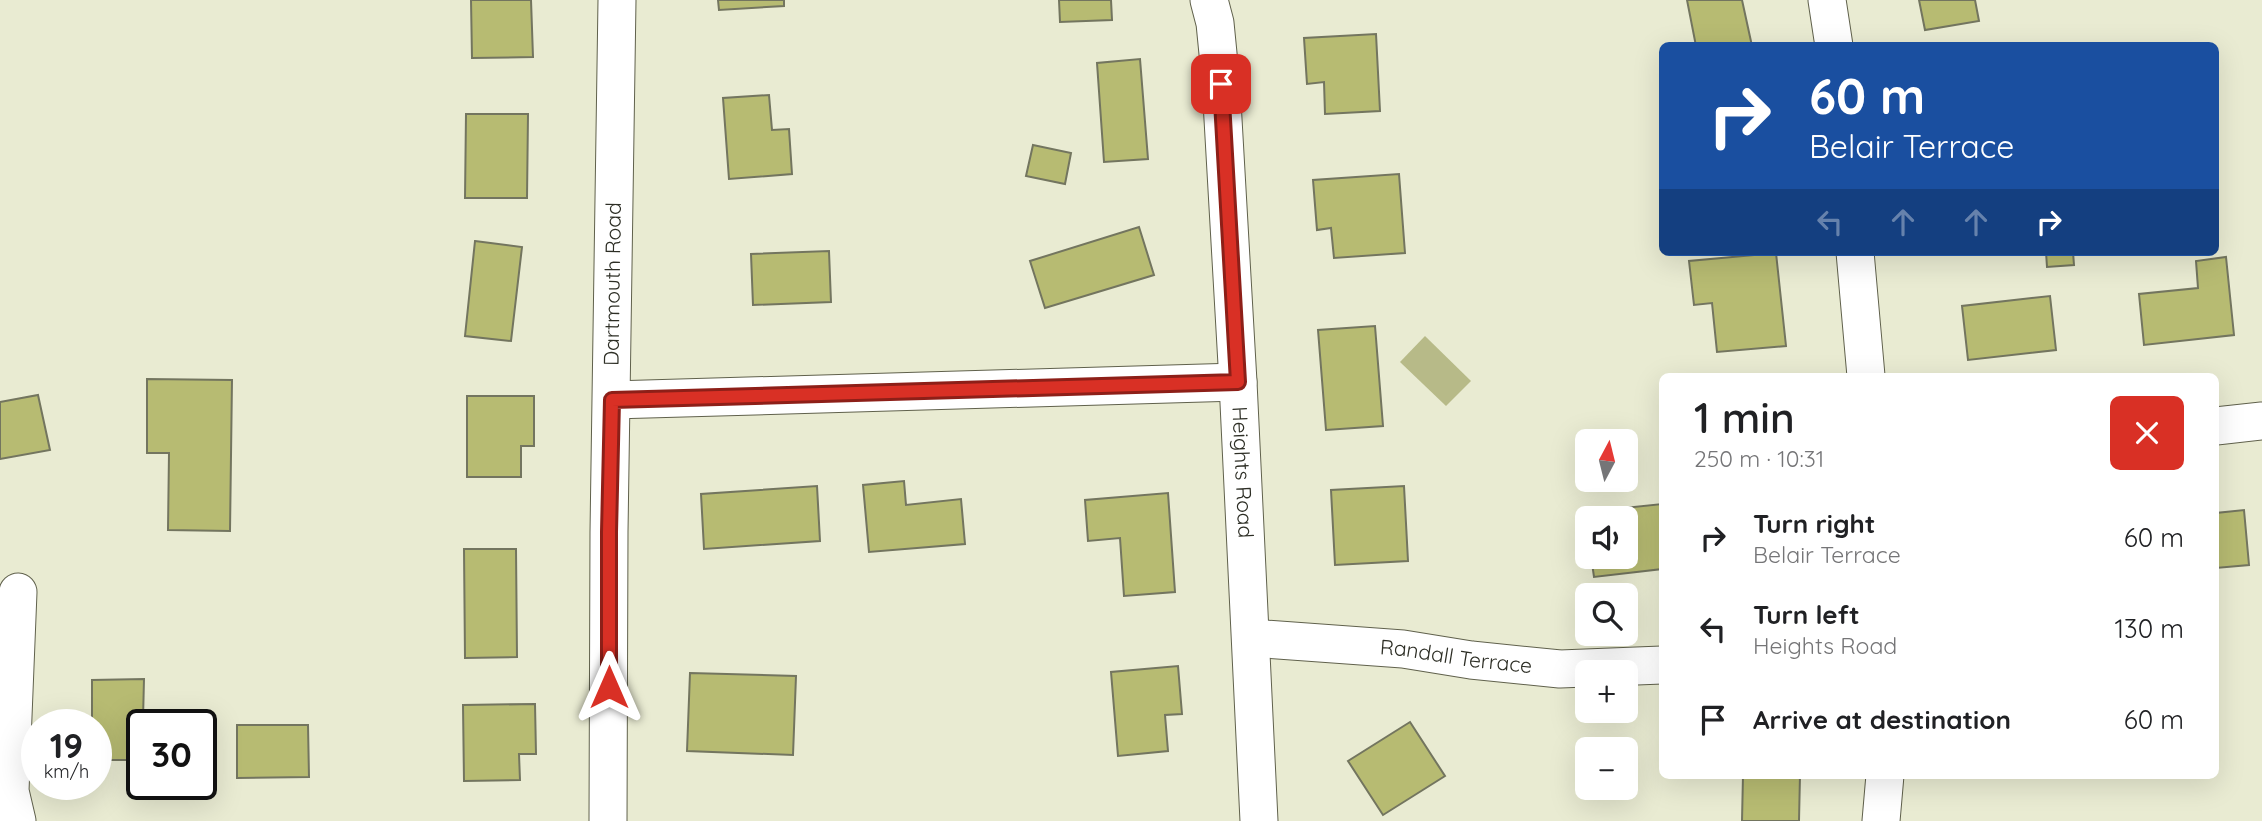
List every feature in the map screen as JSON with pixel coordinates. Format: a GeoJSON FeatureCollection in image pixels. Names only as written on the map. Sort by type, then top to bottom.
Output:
{"type":"FeatureCollection","features":[{"type":"Feature","properties":{"kind":"street","name":"Dartmouth Road"},"geometry":{"type":"LineString","coordinates":[[608,821],[609,532],[617,0]]}},
{"type":"Feature","properties":{"kind":"street","name":"Heights Road"},"geometry":{"type":"LineString","coordinates":[[1209,0],[1215,23],[1221,84],[1259,821]]}},
{"type":"Feature","properties":{"kind":"street"},"geometry":{"type":"LineString","coordinates":[[1827,0],[1833,42]]}},
{"type":"Feature","properties":{"kind":"street"},"geometry":{"type":"LineString","coordinates":[[1855,256],[1866,373]]}},
{"type":"Feature","properties":{"kind":"street"},"geometry":{"type":"LineString","coordinates":[[612,400],[1238,382]]}},
{"type":"Feature","properties":{"kind":"street"},"geometry":{"type":"LineString","coordinates":[[2219,426],[2262,422]]}},
{"type":"Feature","properties":{"kind":"street"},"geometry":{"type":"LineString","coordinates":[[17,821],[10,791],[18,592]]}},
{"type":"Feature","properties":{"kind":"street","name":"Randall Terrace"},"geometry":{"type":"LineString","coordinates":[[1251,638],[1404,649],[1471,660],[1560,669],[1659,664]]}},
{"type":"Feature","properties":{"kind":"street"},"geometry":{"type":"LineString","coordinates":[[1881,821],[1885,779]]}},
{"type":"Feature","properties":{"kind":"green space"},"geometry":{"type":"Polygon","coordinates":[[[1425,336],[1471,381],[1446,406],[1400,362],[1425,336]]]}},
{"type":"Feature","properties":{"kind":"building"},"geometry":{"type":"Polygon","coordinates":[[[471,0],[531,0],[533,57],[472,58],[471,0]]]}},
{"type":"Feature","properties":{"kind":"building"},"geometry":{"type":"Polygon","coordinates":[[[718,0],[784,0],[784,6],[719,10],[718,0]]]}},
{"type":"Feature","properties":{"kind":"building"},"geometry":{"type":"Polygon","coordinates":[[[1059,0],[1111,0],[1112,20],[1060,22],[1059,0]]]}},
{"type":"Feature","properties":{"kind":"building"},"geometry":{"type":"Polygon","coordinates":[[[1687,0],[1742,0],[1751,42],[1695,42],[1687,0]]]}},
{"type":"Feature","properties":{"kind":"building"},"geometry":{"type":"Polygon","coordinates":[[[1919,0],[1975,0],[1979,21],[1925,30],[1919,0]]]}},
{"type":"Feature","properties":{"kind":"building"},"geometry":{"type":"Polygon","coordinates":[[[1376,34],[1380,111],[1325,114],[1324,82],[1307,84],[1304,38],[1376,34]]]}},
{"type":"Feature","properties":{"kind":"building"},"geometry":{"type":"Polygon","coordinates":[[[1140,59],[1148,159],[1104,162],[1097,63],[1140,59]]]}},
{"type":"Feature","properties":{"kind":"building"},"geometry":{"type":"Polygon","coordinates":[[[769,95],[772,130],[789,129],[792,174],[729,179],[723,98],[769,95]]]}},
{"type":"Feature","properties":{"kind":"building"},"geometry":{"type":"Polygon","coordinates":[[[466,114],[528,114],[527,198],[465,198],[466,114]]]}},
{"type":"Feature","properties":{"kind":"building"},"geometry":{"type":"Polygon","coordinates":[[[1033,145],[1071,153],[1065,184],[1026,176],[1033,145]]]}},
{"type":"Feature","properties":{"kind":"building"},"geometry":{"type":"Polygon","coordinates":[[[1399,174],[1405,253],[1334,258],[1331,228],[1317,230],[1313,180],[1399,174]]]}},
{"type":"Feature","properties":{"kind":"building"},"geometry":{"type":"Polygon","coordinates":[[[1139,227],[1154,275],[1045,308],[1030,261],[1139,227]]]}},
{"type":"Feature","properties":{"kind":"building"},"geometry":{"type":"Polygon","coordinates":[[[475,241],[522,247],[511,341],[465,336],[475,241]]]}},
{"type":"Feature","properties":{"kind":"building"},"geometry":{"type":"Polygon","coordinates":[[[829,251],[831,302],[753,305],[751,254],[829,251]]]}},
{"type":"Feature","properties":{"kind":"building"},"geometry":{"type":"Polygon","coordinates":[[[1776,256],[1786,346],[1717,352],[1712,303],[1694,305],[1689,261],[1776,256]]]}},
{"type":"Feature","properties":{"kind":"building"},"geometry":{"type":"Polygon","coordinates":[[[2046,256],[2073,256],[2074,265],[2047,267],[2046,256]]]}},
{"type":"Feature","properties":{"kind":"building"},"geometry":{"type":"Polygon","coordinates":[[[2226,257],[2234,335],[2144,345],[2139,294],[2198,288],[2196,261],[2226,257]]]}},
{"type":"Feature","properties":{"kind":"building"},"geometry":{"type":"Polygon","coordinates":[[[2050,296],[2056,350],[1968,360],[1962,306],[2050,296]]]}},
{"type":"Feature","properties":{"kind":"building"},"geometry":{"type":"Polygon","coordinates":[[[1375,326],[1383,426],[1326,430],[1318,330],[1375,326]]]}},
{"type":"Feature","properties":{"kind":"building"},"geometry":{"type":"Polygon","coordinates":[[[147,379],[232,380],[230,531],[168,530],[169,453],[147,453],[147,379]]]}},
{"type":"Feature","properties":{"kind":"building"},"geometry":{"type":"Polygon","coordinates":[[[38,395],[50,450],[0,459],[0,402],[38,395]]]}},
{"type":"Feature","properties":{"kind":"building"},"geometry":{"type":"Polygon","coordinates":[[[467,396],[534,396],[534,446],[521,446],[521,477],[467,477],[467,396]]]}},
{"type":"Feature","properties":{"kind":"building"},"geometry":{"type":"Polygon","coordinates":[[[904,481],[906,505],[961,499],[965,544],[869,552],[863,485],[904,481]]]}},
{"type":"Feature","properties":{"kind":"building"},"geometry":{"type":"Polygon","coordinates":[[[817,486],[820,541],[704,549],[701,494],[817,486]]]}},
{"type":"Feature","properties":{"kind":"building"},"geometry":{"type":"Polygon","coordinates":[[[1404,486],[1408,561],[1335,565],[1331,490],[1404,486]]]}},
{"type":"Feature","properties":{"kind":"building"},"geometry":{"type":"Polygon","coordinates":[[[1168,493],[1175,592],[1124,596],[1120,538],[1088,541],[1085,500],[1168,493]]]}},
{"type":"Feature","properties":{"kind":"building"},"geometry":{"type":"Polygon","coordinates":[[[1659,504],[1659,569],[1594,577],[1593,569],[1638,569],[1638,507],[1659,504]]]}},
{"type":"Feature","properties":{"kind":"building"},"geometry":{"type":"Polygon","coordinates":[[[2244,510],[2249,565],[2219,568],[2219,513],[2244,510]]]}},
{"type":"Feature","properties":{"kind":"building"},"geometry":{"type":"Polygon","coordinates":[[[464,549],[516,549],[517,657],[465,658],[464,549]]]}},
{"type":"Feature","properties":{"kind":"building"},"geometry":{"type":"Polygon","coordinates":[[[1178,666],[1182,714],[1165,715],[1168,751],[1118,756],[1111,672],[1178,666]]]}},
{"type":"Feature","properties":{"kind":"building"},"geometry":{"type":"Polygon","coordinates":[[[690,673],[796,676],[793,755],[687,751],[690,673]]]}},
{"type":"Feature","properties":{"kind":"building"},"geometry":{"type":"Polygon","coordinates":[[[144,679],[143,709],[126,709],[126,760],[112,760],[112,709],[92,709],[92,680],[144,679]]]}},
{"type":"Feature","properties":{"kind":"building"},"geometry":{"type":"Polygon","coordinates":[[[535,704],[536,754],[519,754],[520,780],[464,781],[463,705],[535,704]]]}},
{"type":"Feature","properties":{"kind":"building"},"geometry":{"type":"Polygon","coordinates":[[[1410,722],[1445,776],[1383,815],[1348,761],[1410,722]]]}},
{"type":"Feature","properties":{"kind":"building"},"geometry":{"type":"Polygon","coordinates":[[[237,725],[308,725],[309,777],[237,778],[237,725]]]}},
{"type":"Feature","properties":{"kind":"building"},"geometry":{"type":"Polygon","coordinates":[[[1743,779],[1800,779],[1799,821],[1742,821],[1743,779]]]}},
{"type":"Feature","properties":{"kind":"route"},"geometry":{"type":"LineString","coordinates":[[609,687],[612,400],[1238,382],[1221,84]]}}]}
